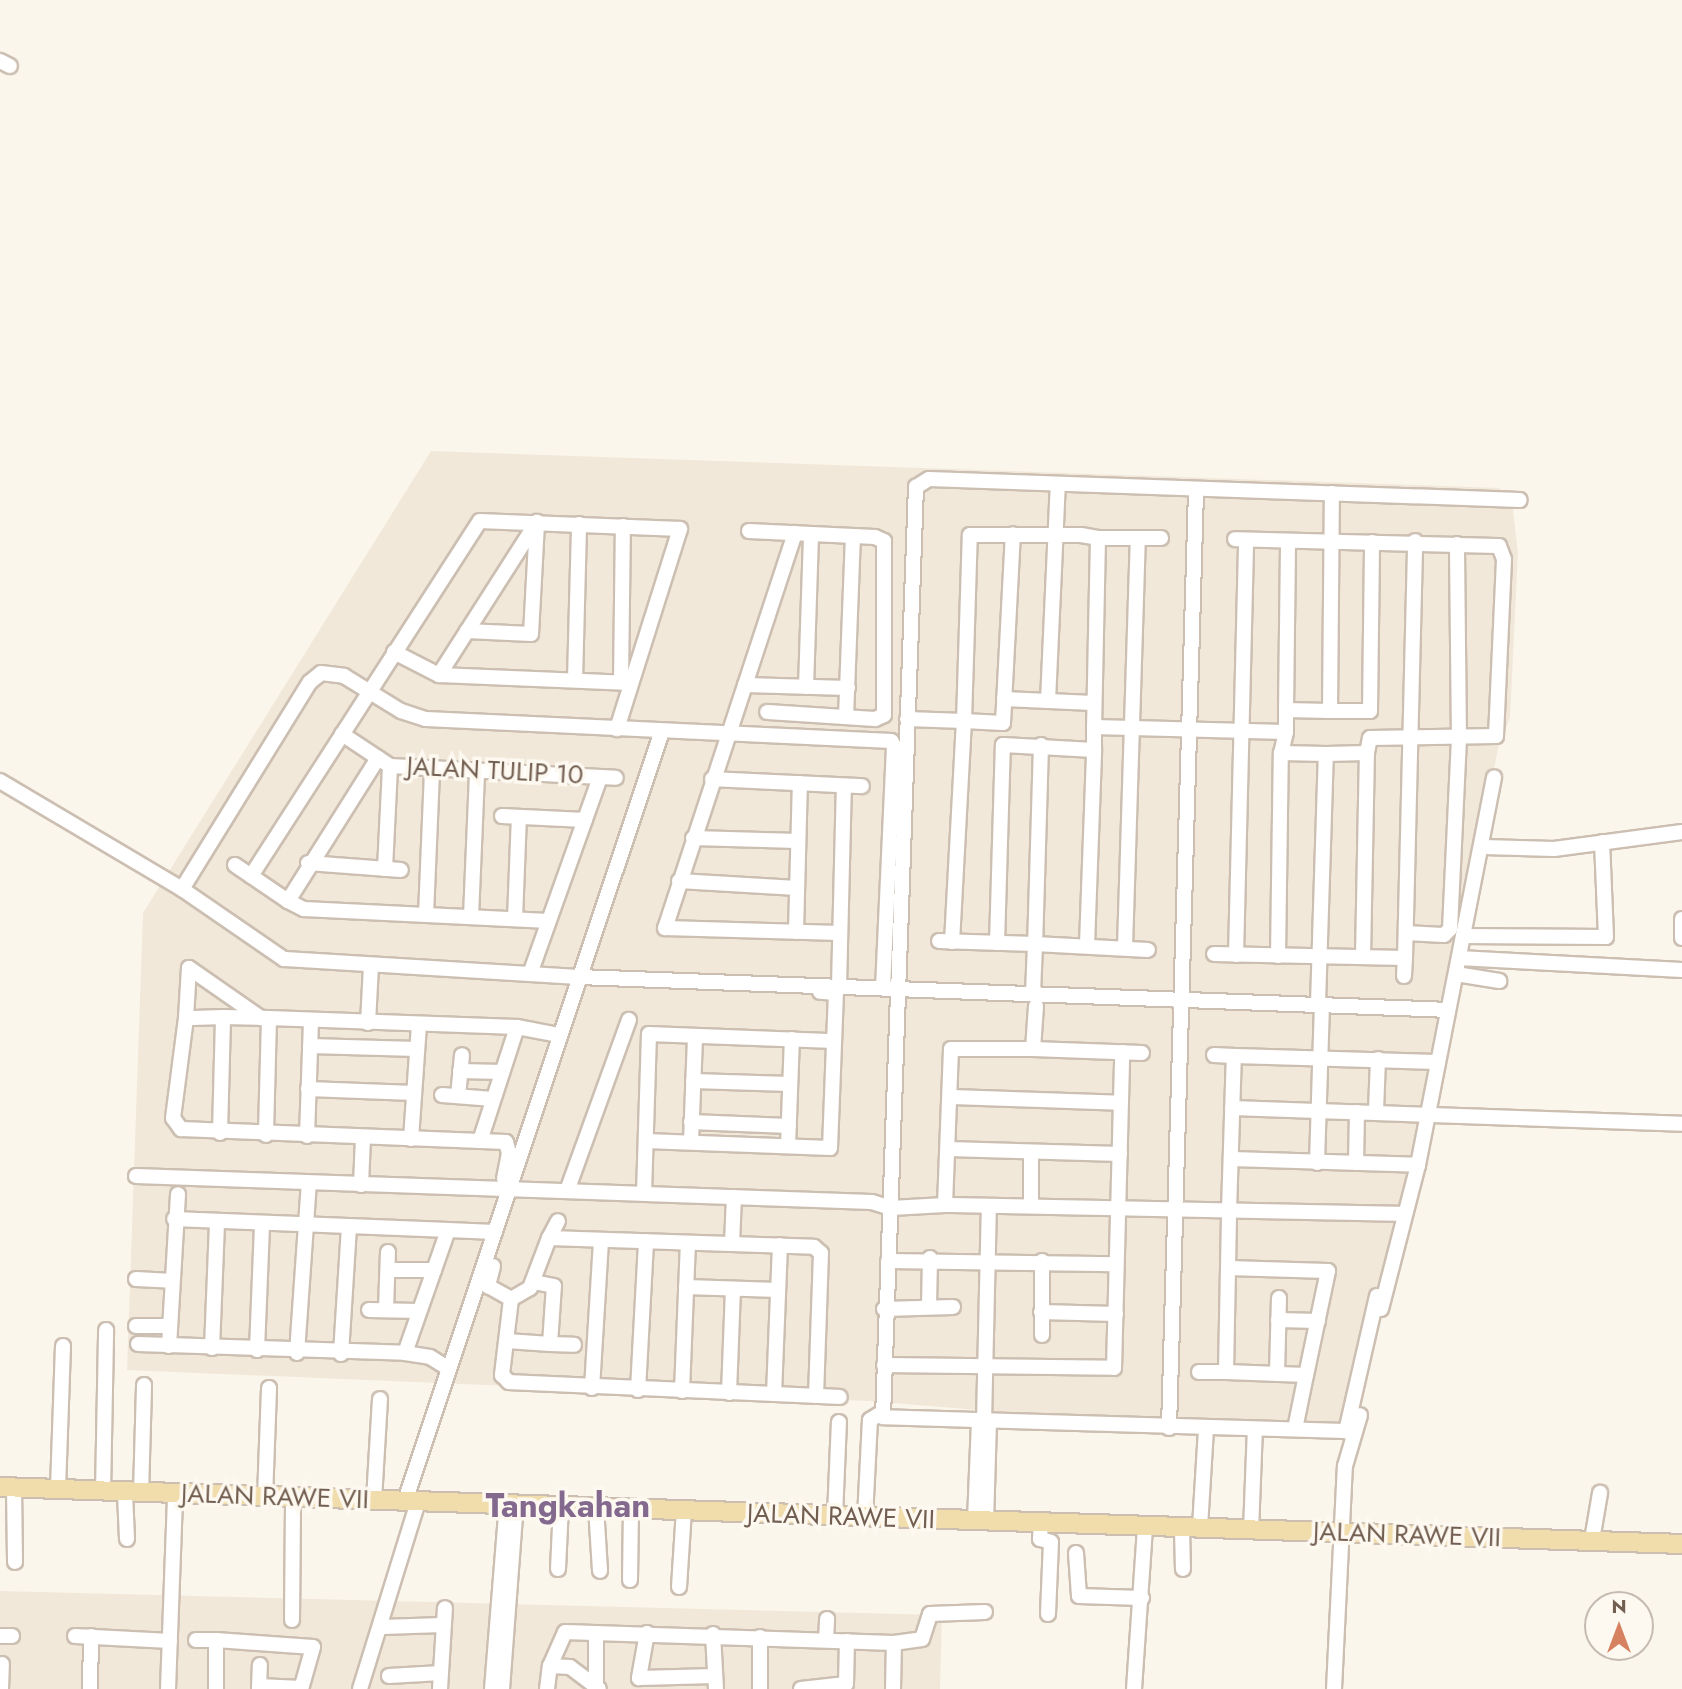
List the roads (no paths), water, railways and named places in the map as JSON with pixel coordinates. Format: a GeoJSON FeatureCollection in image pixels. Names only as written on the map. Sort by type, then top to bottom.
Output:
{"type":"FeatureCollection","features":[{"type":"Feature","properties":{"kind":"main road","name":"JALAN RAWE VII"},"geometry":{"type":"LineString","coordinates":[[7,1488],[1682,1544]]}},
{"type":"Feature","properties":{"kind":"street"},"geometry":{"type":"LineString","coordinates":[[892,990],[918,482],[929,479],[1196,491],[1520,500]]}},
{"type":"Feature","properties":{"kind":"street"},"geometry":{"type":"LineString","coordinates":[[1048,701],[1058,484]]}},
{"type":"Feature","properties":{"kind":"street"},"geometry":{"type":"LineString","coordinates":[[1169,1428],[1196,491]]}},
{"type":"Feature","properties":{"kind":"street"},"geometry":{"type":"LineString","coordinates":[[1330,711],[1332,493]]}},
{"type":"Feature","properties":{"kind":"street"},"geometry":{"type":"LineString","coordinates":[[251,876],[480,521],[680,529],[626,683],[617,729]]}},
{"type":"Feature","properties":{"kind":"street"},"geometry":{"type":"LineString","coordinates":[[439,675],[537,522]]}},
{"type":"Feature","properties":{"kind":"street"},"geometry":{"type":"LineString","coordinates":[[467,631],[531,634],[537,522]]}},
{"type":"Feature","properties":{"kind":"street"},"geometry":{"type":"LineString","coordinates":[[575,680],[579,524]]}},
{"type":"Feature","properties":{"kind":"street"},"geometry":{"type":"LineString","coordinates":[[623,526],[626,683]]}},
{"type":"Feature","properties":{"kind":"street"},"geometry":{"type":"LineString","coordinates":[[749,531],[853,536],[884,541],[884,715],[846,717],[767,712]]}},
{"type":"Feature","properties":{"kind":"street"},"geometry":{"type":"LineString","coordinates":[[795,533],[664,928],[840,933]]}},
{"type":"Feature","properties":{"kind":"street"},"geometry":{"type":"LineString","coordinates":[[806,687],[811,534]]}},
{"type":"Feature","properties":{"kind":"street"},"geometry":{"type":"LineString","coordinates":[[997,943],[1003,723],[1013,534]]}},
{"type":"Feature","properties":{"kind":"street"},"geometry":{"type":"LineString","coordinates":[[1149,950],[1087,945],[946,941],[964,721],[969,537],[1013,534],[1161,538]]}},
{"type":"Feature","properties":{"kind":"street"},"geometry":{"type":"LineString","coordinates":[[846,717],[853,536]]}},
{"type":"Feature","properties":{"kind":"street"},"geometry":{"type":"LineString","coordinates":[[1087,945],[1098,538]]}},
{"type":"Feature","properties":{"kind":"street"},"geometry":{"type":"LineString","coordinates":[[1125,947],[1139,538]]}},
{"type":"Feature","properties":{"kind":"street"},"geometry":{"type":"LineString","coordinates":[[1236,955],[1243,731],[1240,540],[1415,541],[1499,546],[1504,559],[1497,733],[1491,739],[1370,738]]}},
{"type":"Feature","properties":{"kind":"street"},"geometry":{"type":"LineString","coordinates":[[1278,956],[1281,752],[1286,733],[1288,541]]}},
{"type":"Feature","properties":{"kind":"street"},"geometry":{"type":"LineString","coordinates":[[1404,976],[1415,541]]}},
{"type":"Feature","properties":{"kind":"street"},"geometry":{"type":"LineString","coordinates":[[1363,957],[1367,753],[1370,738],[1372,542]]}},
{"type":"Feature","properties":{"kind":"street"},"geometry":{"type":"LineString","coordinates":[[1406,933],[1449,931],[1459,740],[1457,544]]}},
{"type":"Feature","properties":{"kind":"street"},"geometry":{"type":"LineString","coordinates":[[394,652],[439,675],[626,683]]}},
{"type":"Feature","properties":{"kind":"street"},"geometry":{"type":"LineString","coordinates":[[182,889],[310,682],[329,672],[426,719],[893,742],[891,1208],[881,1413],[887,1419],[1169,1428],[1347,1430],[1377,1296]]}},
{"type":"Feature","properties":{"kind":"street"},"geometry":{"type":"LineString","coordinates":[[745,685],[848,688]]}},
{"type":"Feature","properties":{"kind":"street"},"geometry":{"type":"LineString","coordinates":[[1004,699],[1093,704]]}},
{"type":"Feature","properties":{"kind":"street"},"geometry":{"type":"LineString","coordinates":[[1286,710],[1370,711]]}},
{"type":"Feature","properties":{"kind":"street"},"geometry":{"type":"LineString","coordinates":[[907,719],[1003,723]]}},
{"type":"Feature","properties":{"kind":"street"},"geometry":{"type":"LineString","coordinates":[[1094,727],[1286,733]]}},
{"type":"Feature","properties":{"kind":"street"},"geometry":{"type":"LineString","coordinates":[[360,1689],[382,1627],[412,1502],[449,1369],[662,731]]}},
{"type":"Feature","properties":{"kind":"street","name":"JALAN TULIP 10"},"geometry":{"type":"LineString","coordinates":[[342,734],[384,762],[432,769],[616,778]]}},
{"type":"Feature","properties":{"kind":"street"},"geometry":{"type":"LineString","coordinates":[[1003,745],[1094,750]]}},
{"type":"Feature","properties":{"kind":"street"},"geometry":{"type":"LineString","coordinates":[[1033,1049],[1041,746]]}},
{"type":"Feature","properties":{"kind":"street"},"geometry":{"type":"LineString","coordinates":[[1281,752],[1367,753]]}},
{"type":"Feature","properties":{"kind":"street"},"geometry":{"type":"LineString","coordinates":[[1317,1163],[1326,754]]}},
{"type":"Feature","properties":{"kind":"street"},"geometry":{"type":"LineString","coordinates":[[288,901],[308,863],[384,762]]}},
{"type":"Feature","properties":{"kind":"street"},"geometry":{"type":"LineString","coordinates":[[384,762],[385,869]]}},
{"type":"Feature","properties":{"kind":"street"},"geometry":{"type":"LineString","coordinates":[[426,915],[432,769]]}},
{"type":"Feature","properties":{"kind":"street"},"geometry":{"type":"LineString","coordinates":[[471,917],[477,771]]}},
{"type":"Feature","properties":{"kind":"street"},"geometry":{"type":"LineString","coordinates":[[530,974],[600,777]]}},
{"type":"Feature","properties":{"kind":"street"},"geometry":{"type":"LineString","coordinates":[[1334,1689],[1339,1533],[1345,1466],[1356,1434],[1402,1214],[1418,1165],[1463,936],[1484,847],[1494,777]]}},
{"type":"Feature","properties":{"kind":"street"},"geometry":{"type":"LineString","coordinates":[[712,779],[862,786]]}},
{"type":"Feature","properties":{"kind":"street"},"geometry":{"type":"LineString","coordinates":[[0,781],[182,889],[284,960],[579,977],[786,984],[838,990],[892,990],[1034,1000],[1181,998],[1448,1010]]}},
{"type":"Feature","properties":{"kind":"street"},"geometry":{"type":"LineString","coordinates":[[796,932],[800,783]]}},
{"type":"Feature","properties":{"kind":"street"},"geometry":{"type":"LineString","coordinates":[[646,1141],[830,1148],[844,786]]}},
{"type":"Feature","properties":{"kind":"street"},"geometry":{"type":"LineString","coordinates":[[502,816],[585,820]]}},
{"type":"Feature","properties":{"kind":"street"},"geometry":{"type":"LineString","coordinates":[[515,919],[519,817]]}},
{"type":"Feature","properties":{"kind":"street"},"geometry":{"type":"LineString","coordinates":[[1484,847],[1545,849],[1682,832]]}},
{"type":"Feature","properties":{"kind":"street"},"geometry":{"type":"LineString","coordinates":[[693,838],[798,841]]}},
{"type":"Feature","properties":{"kind":"street"},"geometry":{"type":"LineString","coordinates":[[1463,936],[1606,937],[1601,842]]}},
{"type":"Feature","properties":{"kind":"street"},"geometry":{"type":"LineString","coordinates":[[308,863],[401,870]]}},
{"type":"Feature","properties":{"kind":"street"},"geometry":{"type":"LineString","coordinates":[[235,865],[299,908],[549,921]]}},
{"type":"Feature","properties":{"kind":"street"},"geometry":{"type":"LineString","coordinates":[[680,881],[797,888]]}},
{"type":"Feature","properties":{"kind":"street"},"geometry":{"type":"LineString","coordinates":[[1682,919],[1682,938]]}},
{"type":"Feature","properties":{"kind":"street"},"geometry":{"type":"LineString","coordinates":[[1214,954],[1405,958]]}},
{"type":"Feature","properties":{"kind":"street"},"geometry":{"type":"LineString","coordinates":[[1459,958],[1682,971]]}},
{"type":"Feature","properties":{"kind":"street"},"geometry":{"type":"LineString","coordinates":[[368,1023],[371,965]]}},
{"type":"Feature","properties":{"kind":"street"},"geometry":{"type":"LineString","coordinates":[[265,1018],[188,968],[186,1018],[173,1118],[181,1129],[265,1135],[506,1142],[509,1147],[509,1187],[488,1282],[490,1290],[510,1299],[523,1296],[533,1282],[558,1221]]}},
{"type":"Feature","properties":{"kind":"street"},"geometry":{"type":"LineString","coordinates":[[1456,974],[1499,981]]}},
{"type":"Feature","properties":{"kind":"street"},"geometry":{"type":"LineString","coordinates":[[220,1133],[223,1017]]}},
{"type":"Feature","properties":{"kind":"street"},"geometry":{"type":"LineString","coordinates":[[186,1018],[265,1018],[517,1027],[559,1035]]}},
{"type":"Feature","properties":{"kind":"street"},"geometry":{"type":"LineString","coordinates":[[265,1018],[265,1135]]}},
{"type":"Feature","properties":{"kind":"street"},"geometry":{"type":"LineString","coordinates":[[307,1136],[311,1020]]}},
{"type":"Feature","properties":{"kind":"street"},"geometry":{"type":"LineString","coordinates":[[567,1191],[629,1020]]}},
{"type":"Feature","properties":{"kind":"street"},"geometry":{"type":"LineString","coordinates":[[411,1139],[419,1025]]}},
{"type":"Feature","properties":{"kind":"street"},"geometry":{"type":"LineString","coordinates":[[480,1141],[517,1027]]}},
{"type":"Feature","properties":{"kind":"street"},"geometry":{"type":"LineString","coordinates":[[644,1193],[646,1141],[643,1034],[834,1041]]}},
{"type":"Feature","properties":{"kind":"street"},"geometry":{"type":"LineString","coordinates":[[691,1142],[695,1036]]}},
{"type":"Feature","properties":{"kind":"street"},"geometry":{"type":"LineString","coordinates":[[788,1146],[792,1039]]}},
{"type":"Feature","properties":{"kind":"street"},"geometry":{"type":"LineString","coordinates":[[310,1046],[417,1049]]}},
{"type":"Feature","properties":{"kind":"street"},"geometry":{"type":"LineString","coordinates":[[946,1205],[953,1047],[1142,1053]]}},
{"type":"Feature","properties":{"kind":"street"},"geometry":{"type":"LineString","coordinates":[[884,1366],[985,1364],[1114,1368],[1122,1052]]}},
{"type":"Feature","properties":{"kind":"street"},"geometry":{"type":"LineString","coordinates":[[458,1096],[462,1055]]}},
{"type":"Feature","properties":{"kind":"street"},"geometry":{"type":"LineString","coordinates":[[1214,1055],[1438,1062]]}},
{"type":"Feature","properties":{"kind":"street"},"geometry":{"type":"LineString","coordinates":[[1226,1372],[1234,1056]]}},
{"type":"Feature","properties":{"kind":"street"},"geometry":{"type":"LineString","coordinates":[[1376,1111],[1378,1059]]}},
{"type":"Feature","properties":{"kind":"street"},"geometry":{"type":"LineString","coordinates":[[460,1071],[502,1072]]}},
{"type":"Feature","properties":{"kind":"street"},"geometry":{"type":"LineString","coordinates":[[693,1081],[790,1084]]}},
{"type":"Feature","properties":{"kind":"street"},"geometry":{"type":"LineString","coordinates":[[308,1089],[414,1093]]}},
{"type":"Feature","properties":{"kind":"street"},"geometry":{"type":"LineString","coordinates":[[442,1096],[493,1099]]}},
{"type":"Feature","properties":{"kind":"street"},"geometry":{"type":"LineString","coordinates":[[951,1097],[1120,1102]]}},
{"type":"Feature","properties":{"kind":"street"},"geometry":{"type":"LineString","coordinates":[[1232,1108],[1376,1111],[1682,1124]]}},
{"type":"Feature","properties":{"kind":"street"},"geometry":{"type":"LineString","coordinates":[[1356,1163],[1357,1112]]}},
{"type":"Feature","properties":{"kind":"street"},"geometry":{"type":"LineString","coordinates":[[691,1122],[789,1126]]}},
{"type":"Feature","properties":{"kind":"street"},"geometry":{"type":"LineString","coordinates":[[361,1185],[363,1138]]}},
{"type":"Feature","properties":{"kind":"street"},"geometry":{"type":"LineString","coordinates":[[948,1149],[1120,1154]]}},
{"type":"Feature","properties":{"kind":"street"},"geometry":{"type":"LineString","coordinates":[[1031,1152],[1031,1206]]}},
{"type":"Feature","properties":{"kind":"street"},"geometry":{"type":"LineString","coordinates":[[1231,1159],[1418,1165]]}},
{"type":"Feature","properties":{"kind":"street"},"geometry":{"type":"LineString","coordinates":[[136,1176],[361,1185],[509,1187],[872,1202],[891,1208],[946,1205],[1402,1214]]}},
{"type":"Feature","properties":{"kind":"street"},"geometry":{"type":"LineString","coordinates":[[297,1353],[309,1183]]}},
{"type":"Feature","properties":{"kind":"street"},"geometry":{"type":"LineString","coordinates":[[169,1346],[174,1219],[178,1194]]}},
{"type":"Feature","properties":{"kind":"street"},"geometry":{"type":"LineString","coordinates":[[732,1244],[734,1197]]}},
{"type":"Feature","properties":{"kind":"street"},"geometry":{"type":"LineString","coordinates":[[981,1522],[989,1206]]}},
{"type":"Feature","properties":{"kind":"street"},"geometry":{"type":"LineString","coordinates":[[174,1219],[495,1232]]}},
{"type":"Feature","properties":{"kind":"street"},"geometry":{"type":"LineString","coordinates":[[212,1348],[217,1221]]}},
{"type":"Feature","properties":{"kind":"street"},"geometry":{"type":"LineString","coordinates":[[257,1350],[262,1223]]}},
{"type":"Feature","properties":{"kind":"street"},"geometry":{"type":"LineString","coordinates":[[341,1354],[349,1227]]}},
{"type":"Feature","properties":{"kind":"street"},"geometry":{"type":"LineString","coordinates":[[405,1353],[448,1230]]}},
{"type":"Feature","properties":{"kind":"street"},"geometry":{"type":"LineString","coordinates":[[549,1238],[814,1247],[821,1254],[816,1396]]}},
{"type":"Feature","properties":{"kind":"street"},"geometry":{"type":"LineString","coordinates":[[592,1388],[601,1240]]}},
{"type":"Feature","properties":{"kind":"street"},"geometry":{"type":"LineString","coordinates":[[638,1390],[646,1241]]}},
{"type":"Feature","properties":{"kind":"street"},"geometry":{"type":"LineString","coordinates":[[682,1391],[688,1243]]}},
{"type":"Feature","properties":{"kind":"street"},"geometry":{"type":"LineString","coordinates":[[774,1394],[780,1245]]}},
{"type":"Feature","properties":{"kind":"street"},"geometry":{"type":"LineString","coordinates":[[386,1310],[388,1252]]}},
{"type":"Feature","properties":{"kind":"street"},"geometry":{"type":"LineString","coordinates":[[888,1261],[930,1258],[1115,1264]]}},
{"type":"Feature","properties":{"kind":"street"},"geometry":{"type":"LineString","coordinates":[[929,1306],[930,1258]]}},
{"type":"Feature","properties":{"kind":"street"},"geometry":{"type":"LineString","coordinates":[[1042,1261],[1042,1335]]}},
{"type":"Feature","properties":{"kind":"street"},"geometry":{"type":"LineString","coordinates":[[1228,1268],[1328,1271],[1295,1429]]}},
{"type":"Feature","properties":{"kind":"street"},"geometry":{"type":"LineString","coordinates":[[388,1270],[434,1270]]}},
{"type":"Feature","properties":{"kind":"street"},"geometry":{"type":"LineString","coordinates":[[136,1279],[172,1281]]}},
{"type":"Feature","properties":{"kind":"street"},"geometry":{"type":"LineString","coordinates":[[533,1282],[554,1286],[550,1344]]}},
{"type":"Feature","properties":{"kind":"street"},"geometry":{"type":"LineString","coordinates":[[686,1287],[778,1290]]}},
{"type":"Feature","properties":{"kind":"street"},"geometry":{"type":"LineString","coordinates":[[729,1393],[733,1289]]}},
{"type":"Feature","properties":{"kind":"street"},"geometry":{"type":"LineString","coordinates":[[1277,1374],[1279,1298]]}},
{"type":"Feature","properties":{"kind":"street"},"geometry":{"type":"LineString","coordinates":[[510,1299],[504,1380],[592,1388],[840,1396]]}},
{"type":"Feature","properties":{"kind":"street"},"geometry":{"type":"LineString","coordinates":[[884,1309],[953,1307]]}},
{"type":"Feature","properties":{"kind":"street"},"geometry":{"type":"LineString","coordinates":[[369,1310],[419,1311]]}},
{"type":"Feature","properties":{"kind":"street"},"geometry":{"type":"LineString","coordinates":[[1041,1311],[1116,1314]]}},
{"type":"Feature","properties":{"kind":"street"},"geometry":{"type":"LineString","coordinates":[[1278,1320],[1318,1321]]}},
{"type":"Feature","properties":{"kind":"street"},"geometry":{"type":"LineString","coordinates":[[136,1326],[170,1326]]}},
{"type":"Feature","properties":{"kind":"street"},"geometry":{"type":"LineString","coordinates":[[103,1492],[106,1330]]}},
{"type":"Feature","properties":{"kind":"street"},"geometry":{"type":"LineString","coordinates":[[507,1341],[574,1345]]}},
{"type":"Feature","properties":{"kind":"street"},"geometry":{"type":"LineString","coordinates":[[138,1344],[297,1353],[405,1353],[430,1357],[449,1369]]}},
{"type":"Feature","properties":{"kind":"street"},"geometry":{"type":"LineString","coordinates":[[58,1489],[63,1346]]}},
{"type":"Feature","properties":{"kind":"street"},"geometry":{"type":"LineString","coordinates":[[1199,1372],[1306,1375]]}},
{"type":"Feature","properties":{"kind":"street"},"geometry":{"type":"LineString","coordinates":[[127,1539],[144,1385]]}},
{"type":"Feature","properties":{"kind":"street"},"geometry":{"type":"LineString","coordinates":[[265,1498],[269,1388]]}},
{"type":"Feature","properties":{"kind":"street"},"geometry":{"type":"LineString","coordinates":[[374,1500],[380,1399]]}},
{"type":"Feature","properties":{"kind":"street"},"geometry":{"type":"LineString","coordinates":[[865,1518],[870,1420],[881,1413]]}},
{"type":"Feature","properties":{"kind":"street"},"geometry":{"type":"LineString","coordinates":[[835,1516],[839,1422]]}},
{"type":"Feature","properties":{"kind":"street"},"geometry":{"type":"LineString","coordinates":[[1200,1527],[1206,1428]]}},
{"type":"Feature","properties":{"kind":"street"},"geometry":{"type":"LineString","coordinates":[[1251,1531],[1255,1429]]}},
{"type":"Feature","properties":{"kind":"street"},"geometry":{"type":"LineString","coordinates":[[7,1488],[15,1562]]}},
{"type":"Feature","properties":{"kind":"street"},"geometry":{"type":"LineString","coordinates":[[1592,1540],[1600,1493]]}},
{"type":"Feature","properties":{"kind":"street"},"geometry":{"type":"LineString","coordinates":[[168,1689],[175,1495]]}},
{"type":"Feature","properties":{"kind":"street"},"geometry":{"type":"LineString","coordinates":[[292,1620],[293,1499]]}},
{"type":"Feature","properties":{"kind":"street"},"geometry":{"type":"LineString","coordinates":[[492,1689],[512,1504]]}},
{"type":"Feature","properties":{"kind":"street"},"geometry":{"type":"LineString","coordinates":[[502,1689],[512,1504]]}},
{"type":"Feature","properties":{"kind":"street"},"geometry":{"type":"LineString","coordinates":[[558,1569],[561,1506]]}},
{"type":"Feature","properties":{"kind":"street"},"geometry":{"type":"LineString","coordinates":[[596,1507],[600,1572]]}},
{"type":"Feature","properties":{"kind":"street"},"geometry":{"type":"LineString","coordinates":[[629,1580],[631,1509]]}},
{"type":"Feature","properties":{"kind":"street"},"geometry":{"type":"LineString","coordinates":[[680,1587],[684,1509]]}},
{"type":"Feature","properties":{"kind":"street"},"geometry":{"type":"LineString","coordinates":[[1041,1524],[1040,1539],[1051,1542],[1048,1614]]}},
{"type":"Feature","properties":{"kind":"street"},"geometry":{"type":"LineString","coordinates":[[1134,1689],[1145,1528]]}},
{"type":"Feature","properties":{"kind":"street"},"geometry":{"type":"LineString","coordinates":[[1182,1529],[1182,1569]]}},
{"type":"Feature","properties":{"kind":"street"},"geometry":{"type":"LineString","coordinates":[[1076,1553],[1079,1596],[1142,1598]]}},
{"type":"Feature","properties":{"kind":"street"},"geometry":{"type":"LineString","coordinates":[[440,1689],[445,1608]]}},
{"type":"Feature","properties":{"kind":"street"},"geometry":{"type":"LineString","coordinates":[[547,1689],[550,1666],[563,1633],[713,1634],[894,1643],[922,1639],[930,1614],[985,1612]]}},
{"type":"Feature","properties":{"kind":"street"},"geometry":{"type":"LineString","coordinates":[[827,1619],[827,1640]]}},
{"type":"Feature","properties":{"kind":"street"},"geometry":{"type":"LineString","coordinates":[[382,1627],[443,1625]]}},
{"type":"Feature","properties":{"kind":"street"},"geometry":{"type":"LineString","coordinates":[[596,1633],[598,1688]]}},
{"type":"Feature","properties":{"kind":"street"},"geometry":{"type":"LineString","coordinates":[[647,1633],[640,1684],[715,1682],[713,1634]]}},
{"type":"Feature","properties":{"kind":"street"},"geometry":{"type":"LineString","coordinates":[[75,1636],[170,1641]]}},
{"type":"Feature","properties":{"kind":"street"},"geometry":{"type":"LineString","coordinates":[[90,1689],[91,1636]]}},
{"type":"Feature","properties":{"kind":"street"},"geometry":{"type":"LineString","coordinates":[[760,1637],[761,1689]]}},
{"type":"Feature","properties":{"kind":"street"},"geometry":{"type":"LineString","coordinates":[[196,1640],[313,1647],[301,1688],[259,1688],[260,1665]]}},
{"type":"Feature","properties":{"kind":"street"},"geometry":{"type":"LineString","coordinates":[[216,1640],[216,1689]]}},
{"type":"Feature","properties":{"kind":"street"},"geometry":{"type":"LineString","coordinates":[[801,1689],[846,1687],[847,1641]]}},
{"type":"Feature","properties":{"kind":"street"},"geometry":{"type":"LineString","coordinates":[[893,1689],[894,1643]]}},
{"type":"Feature","properties":{"kind":"street"},"geometry":{"type":"LineString","coordinates":[[1,1689],[2,1664]]}},
{"type":"Feature","properties":{"kind":"street"},"geometry":{"type":"LineString","coordinates":[[550,1666],[570,1667],[598,1688]]}},
{"type":"Feature","properties":{"kind":"street"},"geometry":{"type":"LineString","coordinates":[[389,1676],[441,1673]]}},
{"type":"Feature","properties":{"kind":"district","name":"Tangkahan"},"geometry":{"type":"Point","coordinates":[568,1506]}}]}
